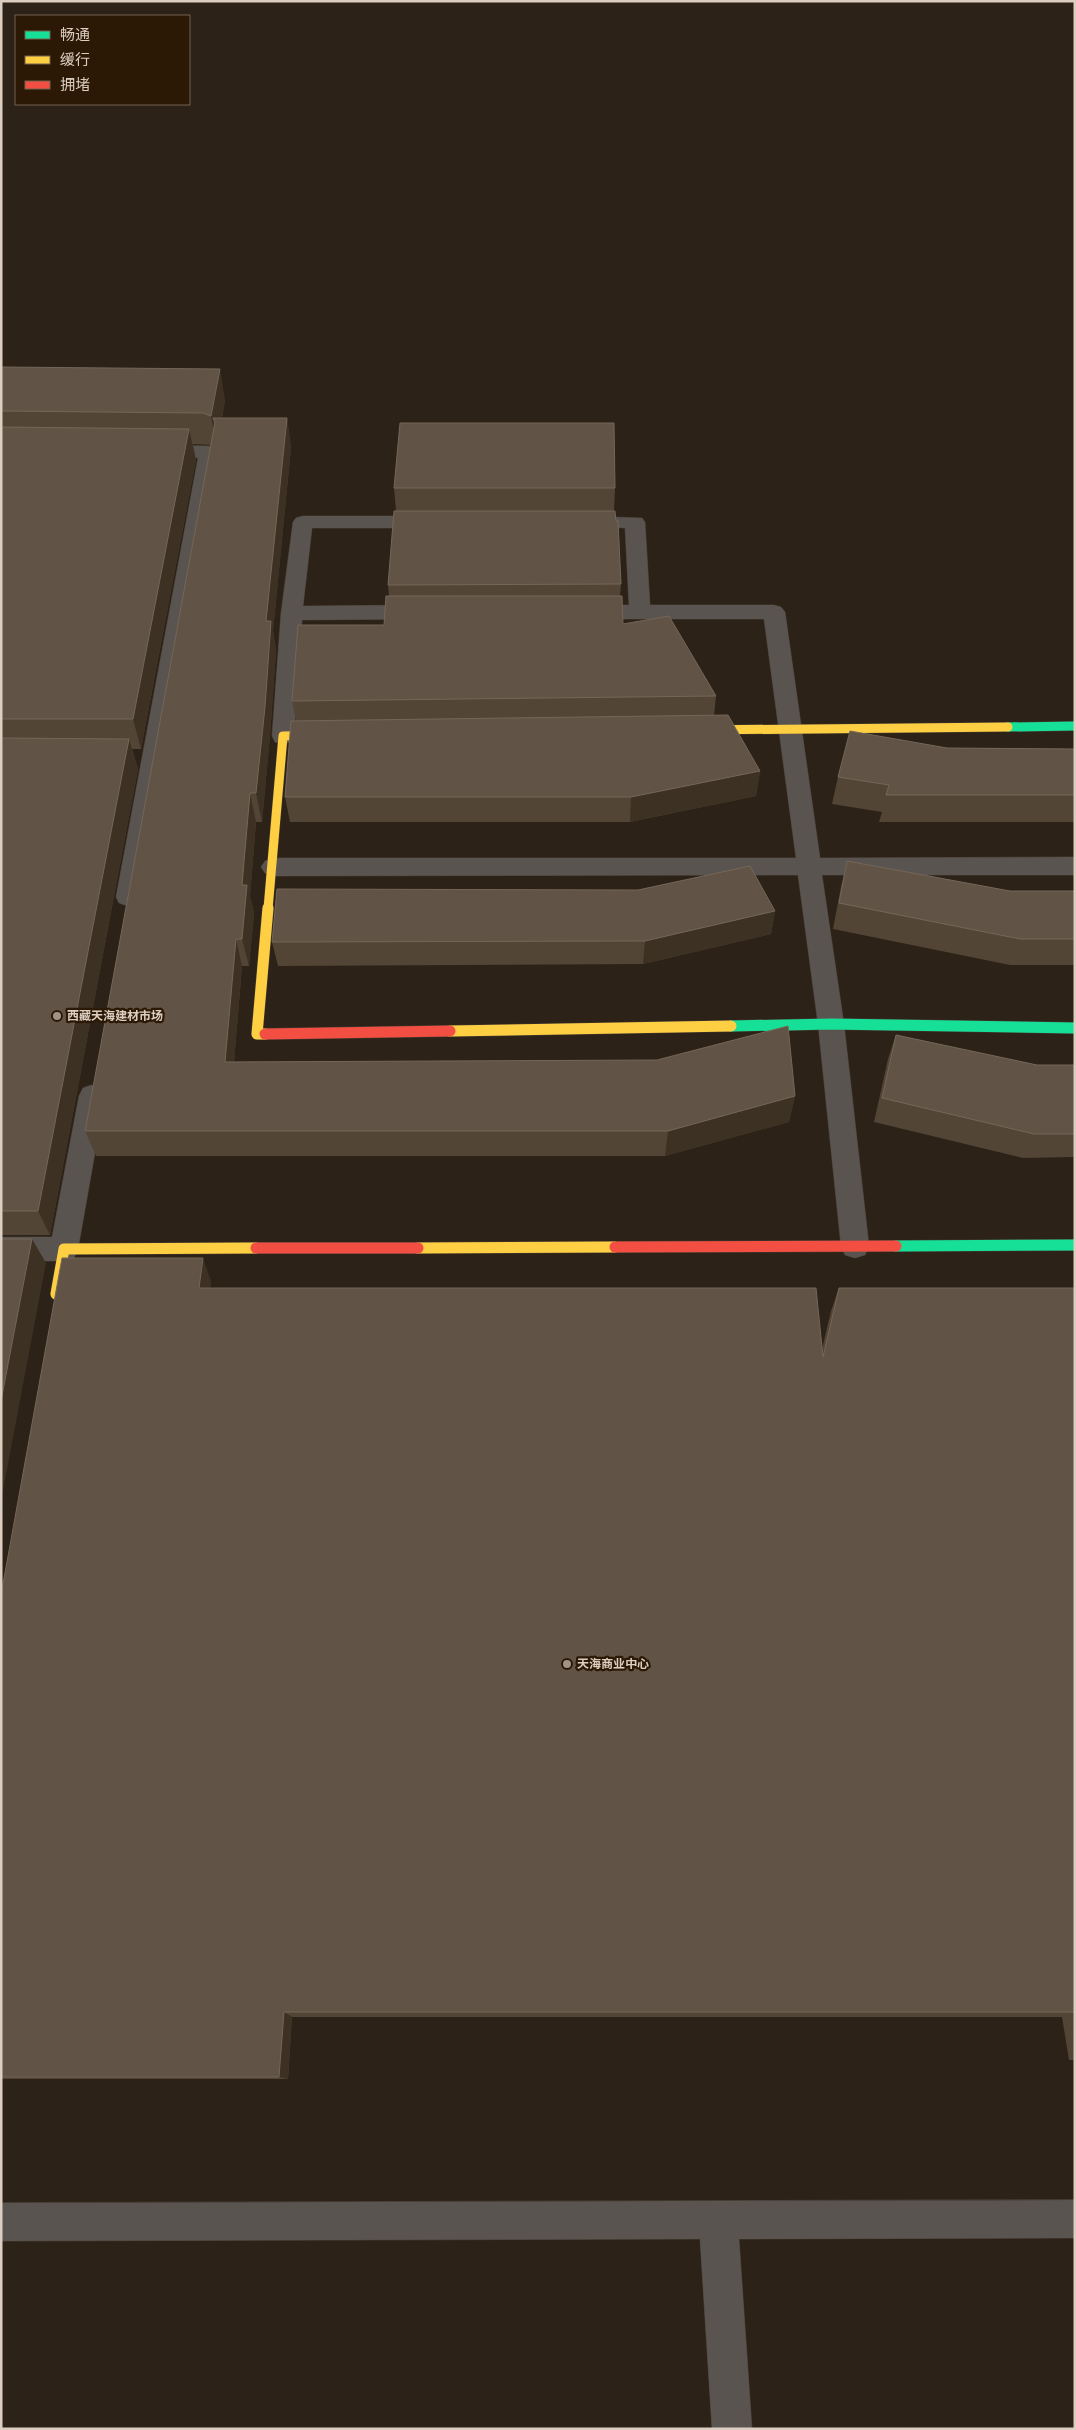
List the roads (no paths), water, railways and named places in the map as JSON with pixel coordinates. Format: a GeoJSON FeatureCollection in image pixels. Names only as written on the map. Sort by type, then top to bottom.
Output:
{"type":"FeatureCollection","features":[{"type":"Feature","properties":{"kind":"street"},"geometry":{"type":"LineString","coordinates":[[125,916],[144,759],[210,452],[140,451]]}},
{"type":"Feature","properties":{"kind":"street"},"geometry":{"type":"LineString","coordinates":[[449,522],[303,522],[292,613],[273,867],[256,1034],[831,1024],[1075,1028]]}},
{"type":"Feature","properties":{"kind":"street"},"geometry":{"type":"LineString","coordinates":[[557,522],[635,522],[640,612]]}},
{"type":"Feature","properties":{"kind":"street"},"geometry":{"type":"LineString","coordinates":[[292,613],[441,612]]}},
{"type":"Feature","properties":{"kind":"street"},"geometry":{"type":"LineString","coordinates":[[560,612],[774,612],[831,1024],[855,1246]]}},
{"type":"Feature","properties":{"kind":"street"},"geometry":{"type":"LineString","coordinates":[[690,730],[1075,726]]}},
{"type":"Feature","properties":{"kind":"street"},"geometry":{"type":"LineString","coordinates":[[283,736],[342,735]]}},
{"type":"Feature","properties":{"kind":"street"},"geometry":{"type":"LineString","coordinates":[[273,867],[1075,866]]}},
{"type":"Feature","properties":{"kind":"street"},"geometry":{"type":"LineString","coordinates":[[54,1308],[96,1073]]}},
{"type":"Feature","properties":{"kind":"street"},"geometry":{"type":"LineString","coordinates":[[1,1249],[1075,1245]]}},
{"type":"Feature","properties":{"kind":"street"},"geometry":{"type":"LineString","coordinates":[[1,2222],[1075,2219]]}},
{"type":"Feature","properties":{"kind":"street"},"geometry":{"type":"LineString","coordinates":[[718,2220],[732,2429]]}},
{"type":"Feature","properties":{"kind":"place","name":"西藏天海建材市场"},"geometry":{"type":"Point","coordinates":[57,1016]}},
{"type":"Feature","properties":{"kind":"place","name":"天海商业中心"},"geometry":{"type":"Point","coordinates":[567,1664]}}]}
